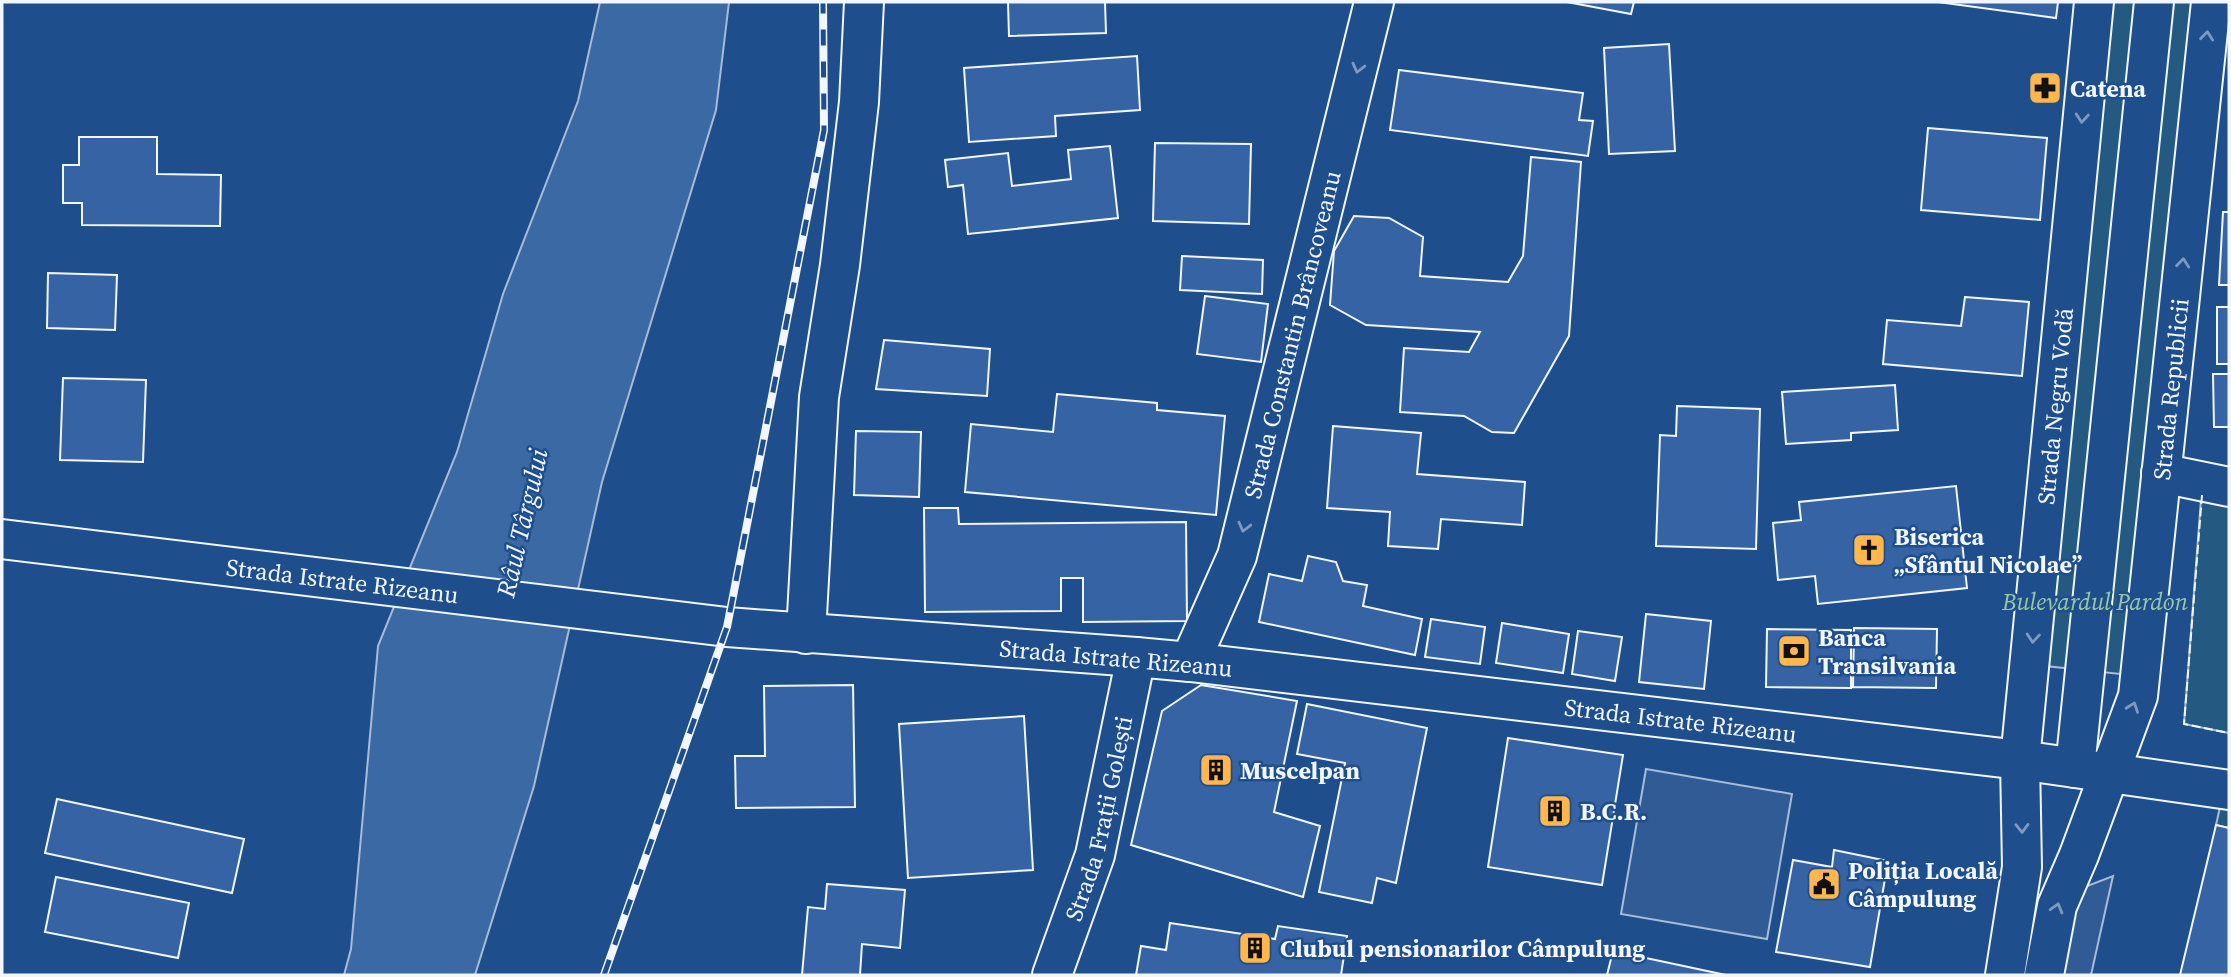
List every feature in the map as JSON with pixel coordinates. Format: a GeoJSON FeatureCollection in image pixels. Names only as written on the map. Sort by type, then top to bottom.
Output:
{"type":"FeatureCollection","features":[{"type":"Feature","properties":{"kind":"street"},"geometry":{"type":"LineString","coordinates":[[806,634],[820,397],[840,265],[859,102],[864,2]]}},
{"type":"Feature","properties":{"kind":"street","name":"Strada Constantin Brâncoveanu"},"geometry":{"type":"LineString","coordinates":[[1190,662],[1237,556],[1374,2]]}},
{"type":"Feature","properties":{"kind":"street","name":"Strada Negru Vodă"},"geometry":{"type":"LineString","coordinates":[[2005,975],[2022,867],[2021,760],[2094,2]]}},
{"type":"Feature","properties":{"kind":"street"},"geometry":{"type":"LineString","coordinates":[[2044,975],[2057,905],[2092,769],[2154,2]]}},
{"type":"Feature","properties":{"kind":"street","name":"Strada Republicii"},"geometry":{"type":"LineString","coordinates":[[2092,769],[2138,696],[2211,2]]}},
{"type":"Feature","properties":{"kind":"street"},"geometry":{"type":"LineString","coordinates":[[2161,474],[2227,476]]}},
{"type":"Feature","properties":{"kind":"street","name":"Strada Istrate Rizeanu"},"geometry":{"type":"LineString","coordinates":[[2,538],[714,626],[1190,662],[2021,760],[2229,790]]}},
{"type":"Feature","properties":{"kind":"street","name":"Strada Frații Golești"},"geometry":{"type":"LineString","coordinates":[[1052,975],[1095,855],[1136,657]]}},
{"type":"Feature","properties":{"kind":"green space","name":"Bulevardul Pardon"},"geometry":{"type":"Polygon","coordinates":[[[2105,2],[2203,2],[2139,676],[2036,665],[2105,2]]]}},
{"type":"Feature","properties":{"kind":"green space"},"geometry":{"type":"Polygon","coordinates":[[[2202,486],[2229,493],[2229,733],[2184,724],[2202,486]]]}},
{"type":"Feature","properties":{"kind":"green space"},"geometry":{"type":"Polygon","coordinates":[[[2220,807],[2229,809],[2229,828],[2216,825],[2220,807]]]}},
{"type":"Feature","properties":{"kind":"shaded area"},"geometry":{"type":"Polygon","coordinates":[[[1646,769],[1792,794],[1767,939],[1621,914],[1646,769]]]}},
{"type":"Feature","properties":{"kind":"shaded area"},"geometry":{"type":"Polygon","coordinates":[[[2113,876],[2091,975],[2059,975],[2077,890],[2113,876]]]}},
{"type":"Feature","properties":{"kind":"water","name":"Râul Târgului"},"geometry":{"type":"Polygon","coordinates":[[[600,2],[729,2],[716,110],[602,482],[534,786],[475,975],[344,975],[351,949],[378,646],[457,452],[503,294],[578,101],[600,2]]]}},
{"type":"Feature","properties":{"kind":"building"},"geometry":{"type":"Polygon","coordinates":[[[1008,2],[1105,2],[1106,33],[1009,36],[1008,2]]]}},
{"type":"Feature","properties":{"kind":"building"},"geometry":{"type":"Polygon","coordinates":[[[1567,2],[1634,2],[1631,14],[1567,2]]]}},
{"type":"Feature","properties":{"kind":"building"},"geometry":{"type":"Polygon","coordinates":[[[1938,2],[2058,2],[2056,18],[1938,2]]]}},
{"type":"Feature","properties":{"kind":"building"},"geometry":{"type":"Polygon","coordinates":[[[1669,44],[1675,151],[1609,154],[1604,48],[1669,44]]]}},
{"type":"Feature","properties":{"kind":"building"},"geometry":{"type":"Polygon","coordinates":[[[1137,56],[1140,110],[1055,116],[1056,136],[969,142],[964,68],[1137,56]]]}},
{"type":"Feature","properties":{"kind":"building"},"geometry":{"type":"Polygon","coordinates":[[[1399,70],[1583,93],[1579,120],[1593,121],[1588,156],[1390,130],[1399,70]]]}},
{"type":"Feature","properties":{"kind":"building"},"geometry":{"type":"Polygon","coordinates":[[[1928,128],[2047,138],[2040,220],[1921,210],[1928,128]]]}},
{"type":"Feature","properties":{"kind":"building"},"geometry":{"type":"Polygon","coordinates":[[[79,137],[157,137],[157,174],[221,175],[220,226],[82,225],[82,203],[63,203],[63,165],[79,165],[79,137]]]}},
{"type":"Feature","properties":{"kind":"building"},"geometry":{"type":"Polygon","coordinates":[[[1155,143],[1251,144],[1249,224],[1153,221],[1155,143]]]}},
{"type":"Feature","properties":{"kind":"building"},"geometry":{"type":"Polygon","coordinates":[[[1110,146],[1118,218],[968,234],[963,185],[948,187],[945,160],[1008,153],[1012,186],[1071,179],[1068,150],[1110,146]]]}},
{"type":"Feature","properties":{"kind":"building"},"geometry":{"type":"Polygon","coordinates":[[[1531,157],[1581,162],[1569,336],[1514,433],[1492,432],[1464,416],[1400,412],[1404,348],[1469,352],[1480,332],[1366,325],[1330,305],[1334,251],[1354,216],[1389,218],[1423,237],[1420,276],[1508,282],[1523,256],[1531,157]]]}},
{"type":"Feature","properties":{"kind":"building"},"geometry":{"type":"Polygon","coordinates":[[[2223,212],[2229,212],[2229,285],[2219,285],[2223,212]]]}},
{"type":"Feature","properties":{"kind":"building"},"geometry":{"type":"Polygon","coordinates":[[[1182,256],[1263,260],[1262,294],[1180,290],[1182,256]]]}},
{"type":"Feature","properties":{"kind":"building"},"geometry":{"type":"Polygon","coordinates":[[[48,273],[117,275],[115,330],[47,328],[48,273]]]}},
{"type":"Feature","properties":{"kind":"building"},"geometry":{"type":"Polygon","coordinates":[[[1205,296],[1268,304],[1261,362],[1197,354],[1205,296]]]}},
{"type":"Feature","properties":{"kind":"building"},"geometry":{"type":"Polygon","coordinates":[[[1965,297],[2029,302],[2022,376],[1883,364],[1887,320],[1961,326],[1965,297]]]}},
{"type":"Feature","properties":{"kind":"building"},"geometry":{"type":"Polygon","coordinates":[[[2217,307],[2229,307],[2229,364],[2217,364],[2217,307]]]}},
{"type":"Feature","properties":{"kind":"building"},"geometry":{"type":"Polygon","coordinates":[[[884,340],[990,349],[987,396],[876,389],[884,340]]]}},
{"type":"Feature","properties":{"kind":"building"},"geometry":{"type":"Polygon","coordinates":[[[2213,374],[2229,374],[2229,427],[2214,427],[2213,374]]]}},
{"type":"Feature","properties":{"kind":"building"},"geometry":{"type":"Polygon","coordinates":[[[63,378],[146,380],[143,462],[60,460],[63,378]]]}},
{"type":"Feature","properties":{"kind":"building"},"geometry":{"type":"Polygon","coordinates":[[[1895,385],[1898,430],[1851,433],[1851,440],[1786,444],[1782,392],[1895,385]]]}},
{"type":"Feature","properties":{"kind":"building"},"geometry":{"type":"Polygon","coordinates":[[[1057,394],[1157,403],[1157,410],[1225,416],[1216,515],[965,492],[971,424],[1053,432],[1057,394]]]}},
{"type":"Feature","properties":{"kind":"building"},"geometry":{"type":"Polygon","coordinates":[[[1677,406],[1760,409],[1756,549],[1656,546],[1660,435],[1676,436],[1677,406]]]}},
{"type":"Feature","properties":{"kind":"building"},"geometry":{"type":"Polygon","coordinates":[[[1333,426],[1421,433],[1417,474],[1525,482],[1522,525],[1441,519],[1438,549],[1388,546],[1390,512],[1327,508],[1333,426]]]}},
{"type":"Feature","properties":{"kind":"building"},"geometry":{"type":"Polygon","coordinates":[[[856,431],[921,432],[919,497],[854,495],[856,431]]]}},
{"type":"Feature","properties":{"kind":"building","name":"Biserica „Sfântul Nicolae”"},"geometry":{"type":"Polygon","coordinates":[[[1956,486],[1967,588],[1818,604],[1815,576],[1778,580],[1773,523],[1801,520],[1799,502],[1956,486]]]}},
{"type":"Feature","properties":{"kind":"building"},"geometry":{"type":"Polygon","coordinates":[[[924,508],[958,508],[959,524],[1186,522],[1187,621],[1083,622],[1083,578],[1061,578],[1061,611],[925,612],[924,508]]]}},
{"type":"Feature","properties":{"kind":"building"},"geometry":{"type":"Polygon","coordinates":[[[1308,556],[1336,562],[1343,581],[1367,585],[1363,606],[1422,619],[1415,655],[1259,622],[1269,574],[1302,581],[1308,556]]]}},
{"type":"Feature","properties":{"kind":"building"},"geometry":{"type":"Polygon","coordinates":[[[1646,614],[1711,621],[1704,689],[1639,682],[1646,614]]]}},
{"type":"Feature","properties":{"kind":"building"},"geometry":{"type":"Polygon","coordinates":[[[1431,619],[1485,627],[1480,664],[1425,657],[1431,619]]]}},
{"type":"Feature","properties":{"kind":"building"},"geometry":{"type":"Polygon","coordinates":[[[1502,623],[1569,634],[1563,673],[1496,663],[1502,623]]]}},
{"type":"Feature","properties":{"kind":"building"},"geometry":{"type":"Polygon","coordinates":[[[1854,628],[1937,629],[1936,688],[1853,687],[1854,628]]]}},
{"type":"Feature","properties":{"kind":"building"},"geometry":{"type":"Polygon","coordinates":[[[1767,629],[1851,630],[1851,688],[1766,687],[1767,629]]]}},
{"type":"Feature","properties":{"kind":"building"},"geometry":{"type":"Polygon","coordinates":[[[1578,631],[1622,637],[1615,681],[1572,674],[1578,631]]]}},
{"type":"Feature","properties":{"kind":"building"},"geometry":{"type":"Polygon","coordinates":[[[853,685],[855,807],[736,808],[735,756],[765,756],[764,686],[853,685]]]}},
{"type":"Feature","properties":{"kind":"building","name":"Muscelpan"},"geometry":{"type":"Polygon","coordinates":[[[1201,685],[1297,701],[1274,812],[1320,826],[1303,897],[1131,845],[1162,711],[1201,685]]]}},
{"type":"Feature","properties":{"kind":"building"},"geometry":{"type":"Polygon","coordinates":[[[1307,704],[1427,728],[1396,883],[1377,878],[1372,903],[1319,892],[1345,763],[1297,754],[1307,704]]]}},
{"type":"Feature","properties":{"kind":"building"},"geometry":{"type":"Polygon","coordinates":[[[1024,716],[1033,870],[908,878],[899,724],[1024,716]]]}},
{"type":"Feature","properties":{"kind":"building","name":"B.C.R."},"geometry":{"type":"Polygon","coordinates":[[[1508,738],[1623,755],[1602,885],[1488,867],[1508,738]]]}},
{"type":"Feature","properties":{"kind":"building"},"geometry":{"type":"Polygon","coordinates":[[[57,799],[244,839],[232,893],[45,853],[57,799]]]}},
{"type":"Feature","properties":{"kind":"building"},"geometry":{"type":"Polygon","coordinates":[[[2216,825],[2229,828],[2229,975],[2180,975],[2216,825]]]}},
{"type":"Feature","properties":{"kind":"building"},"geometry":{"type":"Polygon","coordinates":[[[1834,850],[1888,861],[1870,967],[1776,952],[1793,860],[1832,867],[1834,850]]]}},
{"type":"Feature","properties":{"kind":"building"},"geometry":{"type":"Polygon","coordinates":[[[56,877],[189,903],[178,958],[45,932],[56,877]]]}},
{"type":"Feature","properties":{"kind":"building"},"geometry":{"type":"Polygon","coordinates":[[[827,884],[905,890],[900,948],[862,944],[860,975],[802,975],[808,907],[825,909],[827,884]]]}},
{"type":"Feature","properties":{"kind":"building","name":"Clubul pensionarilor Câmpulung"},"geometry":{"type":"Polygon","coordinates":[[[1170,923],[1275,939],[1278,926],[1347,936],[1341,975],[1136,975],[1141,946],[1166,950],[1170,923]]]}},
{"type":"Feature","properties":{"kind":"building"},"geometry":{"type":"Polygon","coordinates":[[[1613,951],[1726,975],[1607,975],[1613,951]]]}},
{"type":"Feature","properties":{"kind":"railway"},"geometry":{"type":"LineString","coordinates":[[604,975],[727,627],[824,130],[823,2]]}},
{"type":"Feature","properties":{"kind":"fence"},"geometry":{"type":"LineString","coordinates":[[2202,495],[2184,724],[2229,733]]}},
{"type":"Feature","properties":{"kind":"place","name":"Catena"},"geometry":{"type":"Point","coordinates":[2045,88]}},
{"type":"Feature","properties":{"kind":"place","name":"Biserica „Sfântul Nicolae”"},"geometry":{"type":"Point","coordinates":[1869,550]}},
{"type":"Feature","properties":{"kind":"place","name":"Banca Transilvania"},"geometry":{"type":"Point","coordinates":[1794,651]}},
{"type":"Feature","properties":{"kind":"place","name":"Muscelpan"},"geometry":{"type":"Point","coordinates":[1216,770]}},
{"type":"Feature","properties":{"kind":"place","name":"B.C.R."},"geometry":{"type":"Point","coordinates":[1555,811]}},
{"type":"Feature","properties":{"kind":"place","name":"Poliția Locală Câmpulung"},"geometry":{"type":"Point","coordinates":[1824,884]}},
{"type":"Feature","properties":{"kind":"place","name":"Clubul pensionarilor Câmpulung"},"geometry":{"type":"Point","coordinates":[1255,948]}}]}
